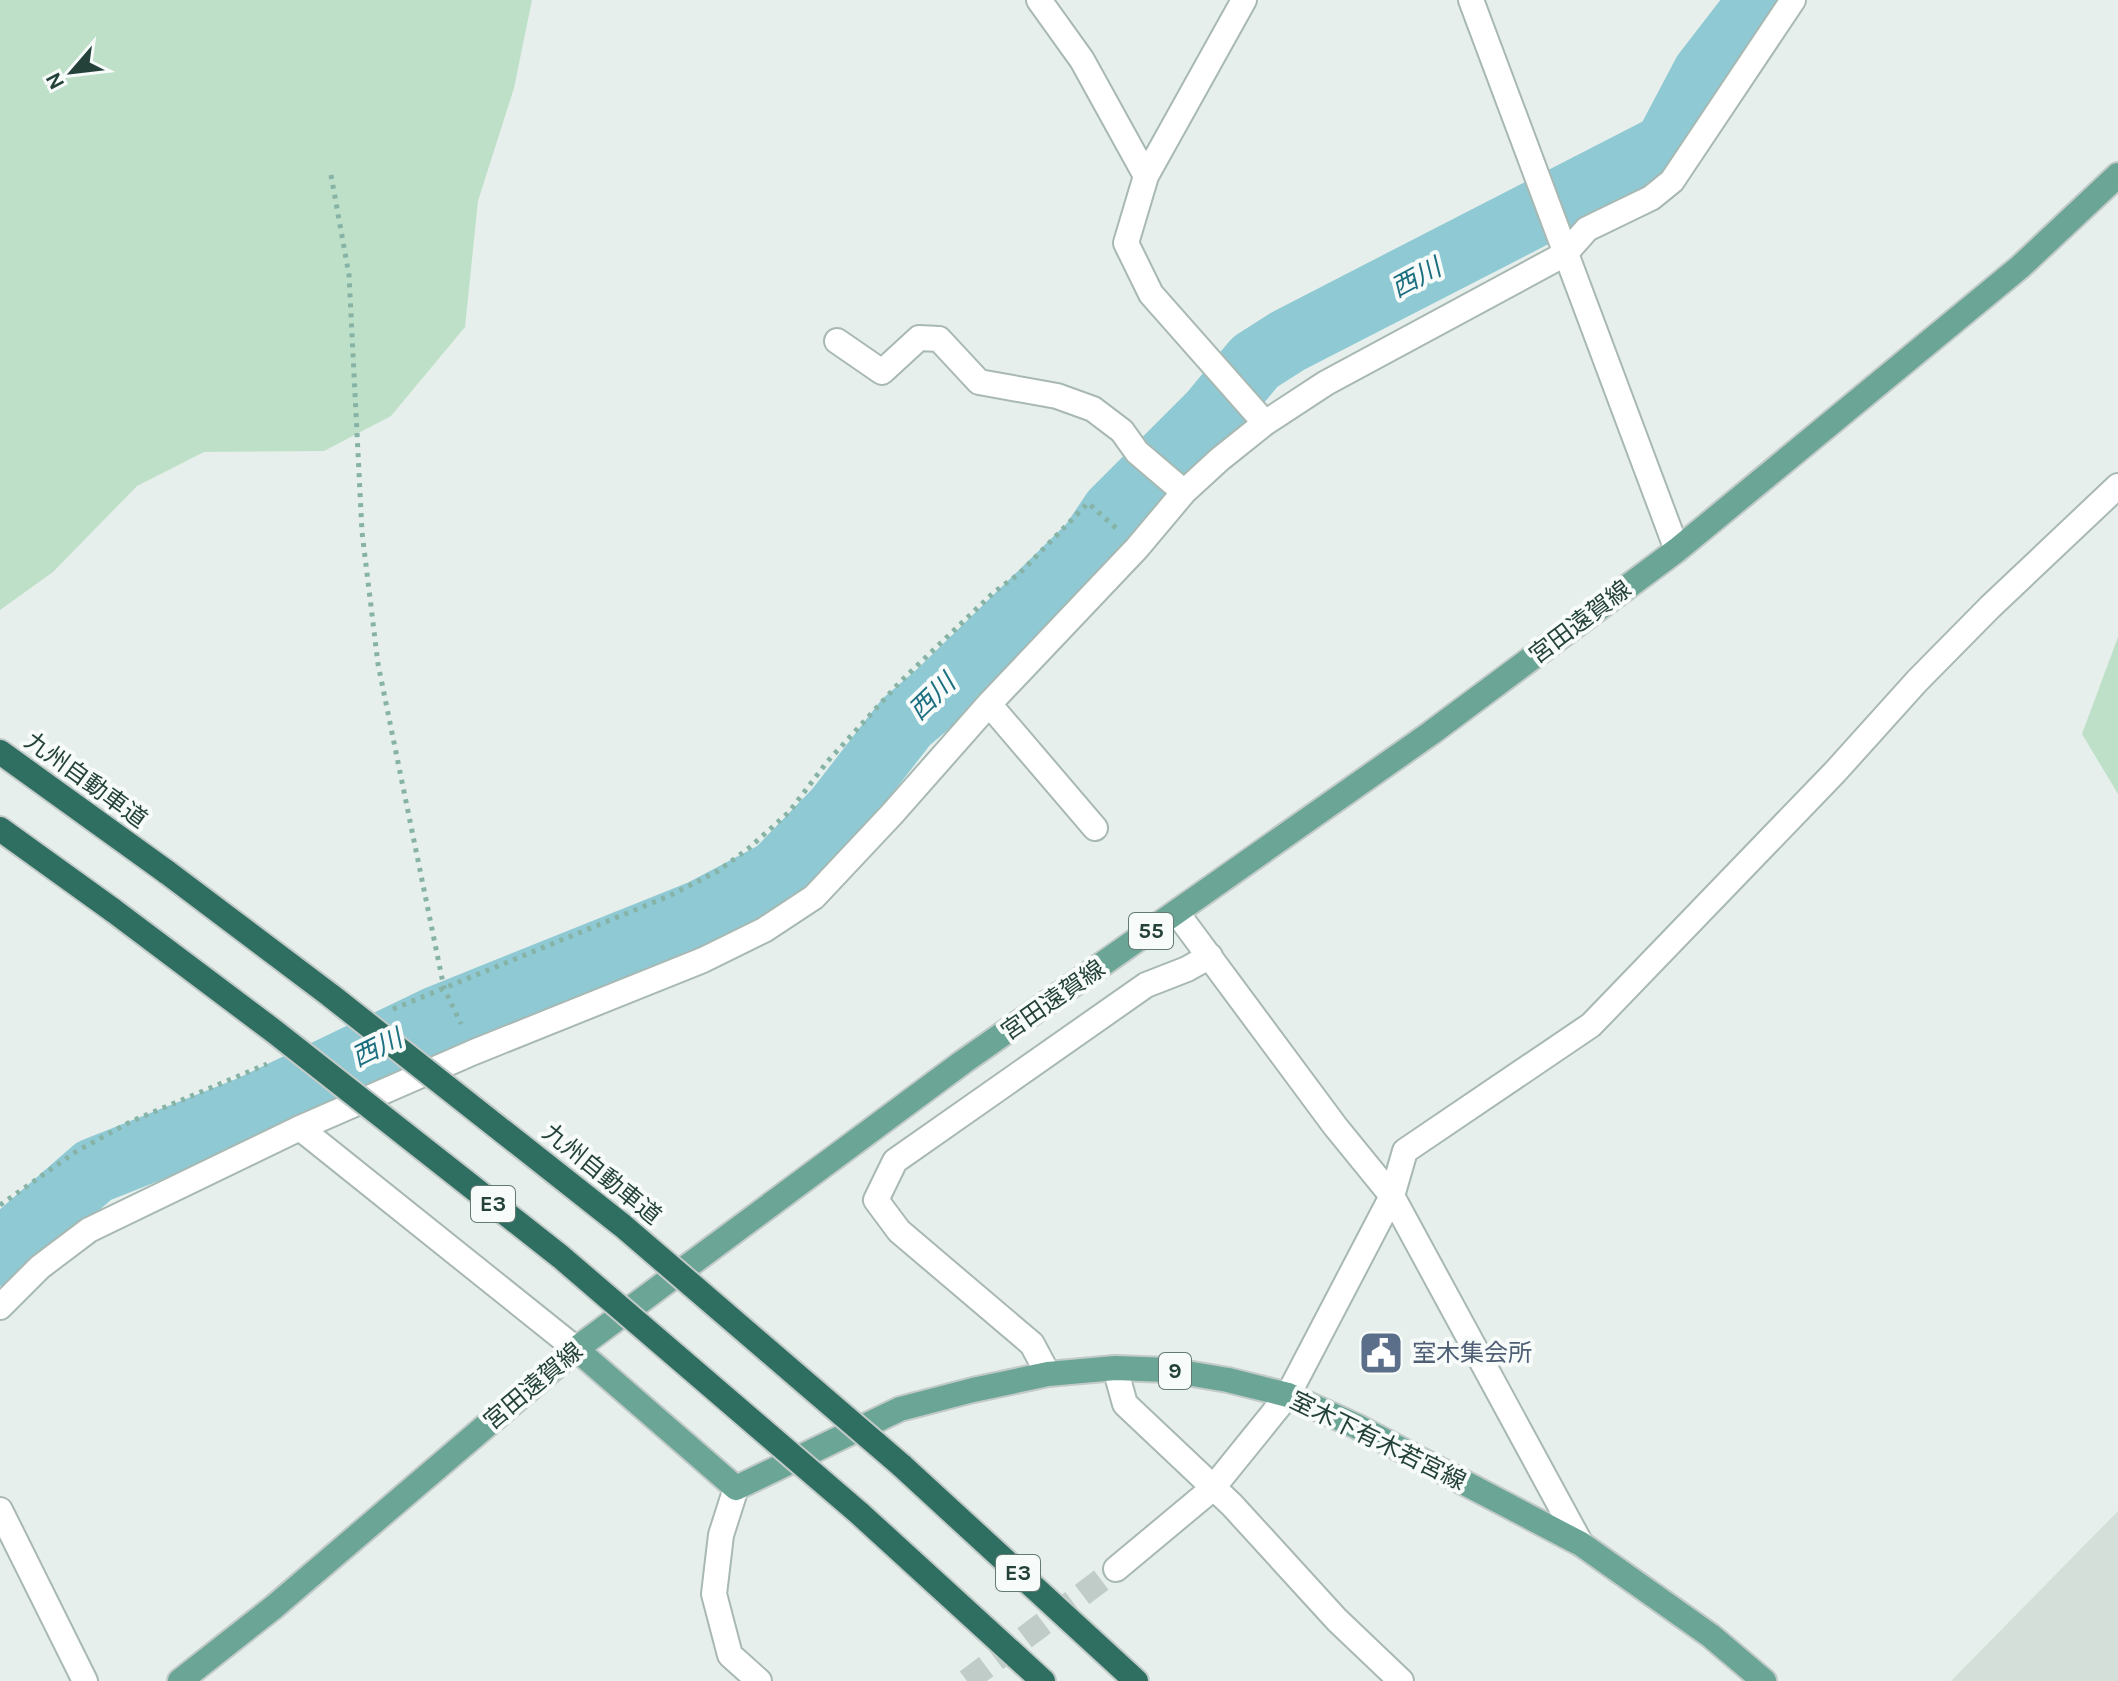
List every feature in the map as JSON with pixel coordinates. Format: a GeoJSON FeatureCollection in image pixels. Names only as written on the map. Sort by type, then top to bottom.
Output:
{"type":"FeatureCollection","features":[{"type":"Feature","properties":{"kind":"highway","name":"九州自動車道"},"geometry":{"type":"LineString","coordinates":[[0,752],[330,995],[623,1226],[901,1465],[1136,1681]]}},
{"type":"Feature","properties":{"kind":"highway","name":"E3"},"geometry":{"type":"LineString","coordinates":[[0,829],[275,1032],[561,1257],[859,1513],[1043,1681]]}},
{"type":"Feature","properties":{"kind":"main road","name":"宮田遠賀線"},"geometry":{"type":"LineString","coordinates":[[180,1681],[274,1607],[576,1349],[963,1062],[1431,733],[1677,550],[2020,267],[2118,175]]}},
{"type":"Feature","properties":{"kind":"main road"},"geometry":{"type":"LineString","coordinates":[[576,1349],[736,1488]]}},
{"type":"Feature","properties":{"kind":"main road","name":"室木下有木若宮線"},"geometry":{"type":"LineString","coordinates":[[736,1488],[900,1409],[1048,1374],[1115,1368],[1169,1370],[1228,1380],[1288,1395],[1356,1426],[1581,1544],[1711,1636],[1764,1681]]}},
{"type":"Feature","properties":{"kind":"street"},"geometry":{"type":"LineString","coordinates":[[1039,0],[1082,60],[1146,176]]}},
{"type":"Feature","properties":{"kind":"street"},"geometry":{"type":"LineString","coordinates":[[1244,0],[1146,176],[1126,243],[1151,294],[1265,423]]}},
{"type":"Feature","properties":{"kind":"street"},"geometry":{"type":"LineString","coordinates":[[1471,0],[1677,550]]}},
{"type":"Feature","properties":{"kind":"street"},"geometry":{"type":"LineString","coordinates":[[0,1307],[40,1267],[89,1230],[300,1128],[474,1052],[703,960],[764,930],[814,897],[989,704],[1137,548],[1184,492],[1265,423],[1326,383],[1565,254],[1587,229],[1651,198],[1672,181],[1793,0]]}},
{"type":"Feature","properties":{"kind":"street"},"geometry":{"type":"LineString","coordinates":[[837,341],[882,372],[919,338],[939,339],[979,382],[1057,396],[1093,409],[1122,431],[1137,452],[1184,492]]}},
{"type":"Feature","properties":{"kind":"street"},"geometry":{"type":"LineString","coordinates":[[1116,1569],[1212,1489],[1288,1395],[1392,1196],[1405,1151],[1591,1025],[1835,772],[1917,681],[2001,596],[2118,486]]}},
{"type":"Feature","properties":{"kind":"street"},"geometry":{"type":"LineString","coordinates":[[989,704],[1095,828]]}},
{"type":"Feature","properties":{"kind":"street"},"geometry":{"type":"LineString","coordinates":[[1177,913],[1335,1126],[1392,1196],[1581,1544]]}},
{"type":"Feature","properties":{"kind":"street"},"geometry":{"type":"LineString","coordinates":[[1048,1374],[1032,1344],[899,1231],[876,1200],[895,1161],[1146,985],[1210,956]]}},
{"type":"Feature","properties":{"kind":"street"},"geometry":{"type":"LineString","coordinates":[[300,1128],[576,1349]]}},
{"type":"Feature","properties":{"kind":"street"},"geometry":{"type":"LineString","coordinates":[[1115,1368],[1125,1404],[1232,1505],[1337,1620],[1401,1681]]}},
{"type":"Feature","properties":{"kind":"street"},"geometry":{"type":"LineString","coordinates":[[736,1488],[721,1535],[714,1594],[730,1655],[759,1681]]}},
{"type":"Feature","properties":{"kind":"street"},"geometry":{"type":"LineString","coordinates":[[0,1510],[8,1547],[85,1681]]}},
{"type":"Feature","properties":{"kind":"path"},"geometry":{"type":"LineString","coordinates":[[331,175],[349,275],[362,532],[378,664],[445,990],[462,1026]]}},
{"type":"Feature","properties":{"kind":"path"},"geometry":{"type":"LineString","coordinates":[[383,1013],[669,896],[718,871],[789,812],[827,762],[901,681],[993,593],[1020,573],[1088,503],[1123,535]]}},
{"type":"Feature","properties":{"kind":"path"},"geometry":{"type":"LineString","coordinates":[[0,1205],[77,1151],[132,1121],[273,1061]]}},
{"type":"Feature","properties":{"kind":"shaded area"},"geometry":{"type":"Polygon","coordinates":[[[2118,1511],[2118,1681],[1951,1681],[2118,1511]]]}},
{"type":"Feature","properties":{"kind":"green space"},"geometry":{"type":"Polygon","coordinates":[[[0,0],[532,0],[514,88],[478,201],[465,327],[391,416],[324,451],[204,452],[137,486],[53,572],[0,610],[0,0]]]}},
{"type":"Feature","properties":{"kind":"green space"},"geometry":{"type":"Polygon","coordinates":[[[2118,637],[2118,794],[2082,734],[2118,637]]]}},
{"type":"Feature","properties":{"kind":"waterway","name":"西川"},"geometry":{"type":"LineString","coordinates":[[0,1253],[94,1171],[250,1109],[439,1018],[703,912],[777,873],[837,811],[906,722],[939,694],[1092,545],[1114,512],[1212,414],[1255,362],[1288,341],[1667,146],[1705,74],[1762,0]]}},
{"type":"Feature","properties":{"kind":"tunnel"},"geometry":{"type":"LineString","coordinates":[[967,1681],[1116,1569]]}},
{"type":"Feature","properties":{"kind":"place","name":"室木集会所"},"geometry":{"type":"Point","coordinates":[1381,1353]}}]}
